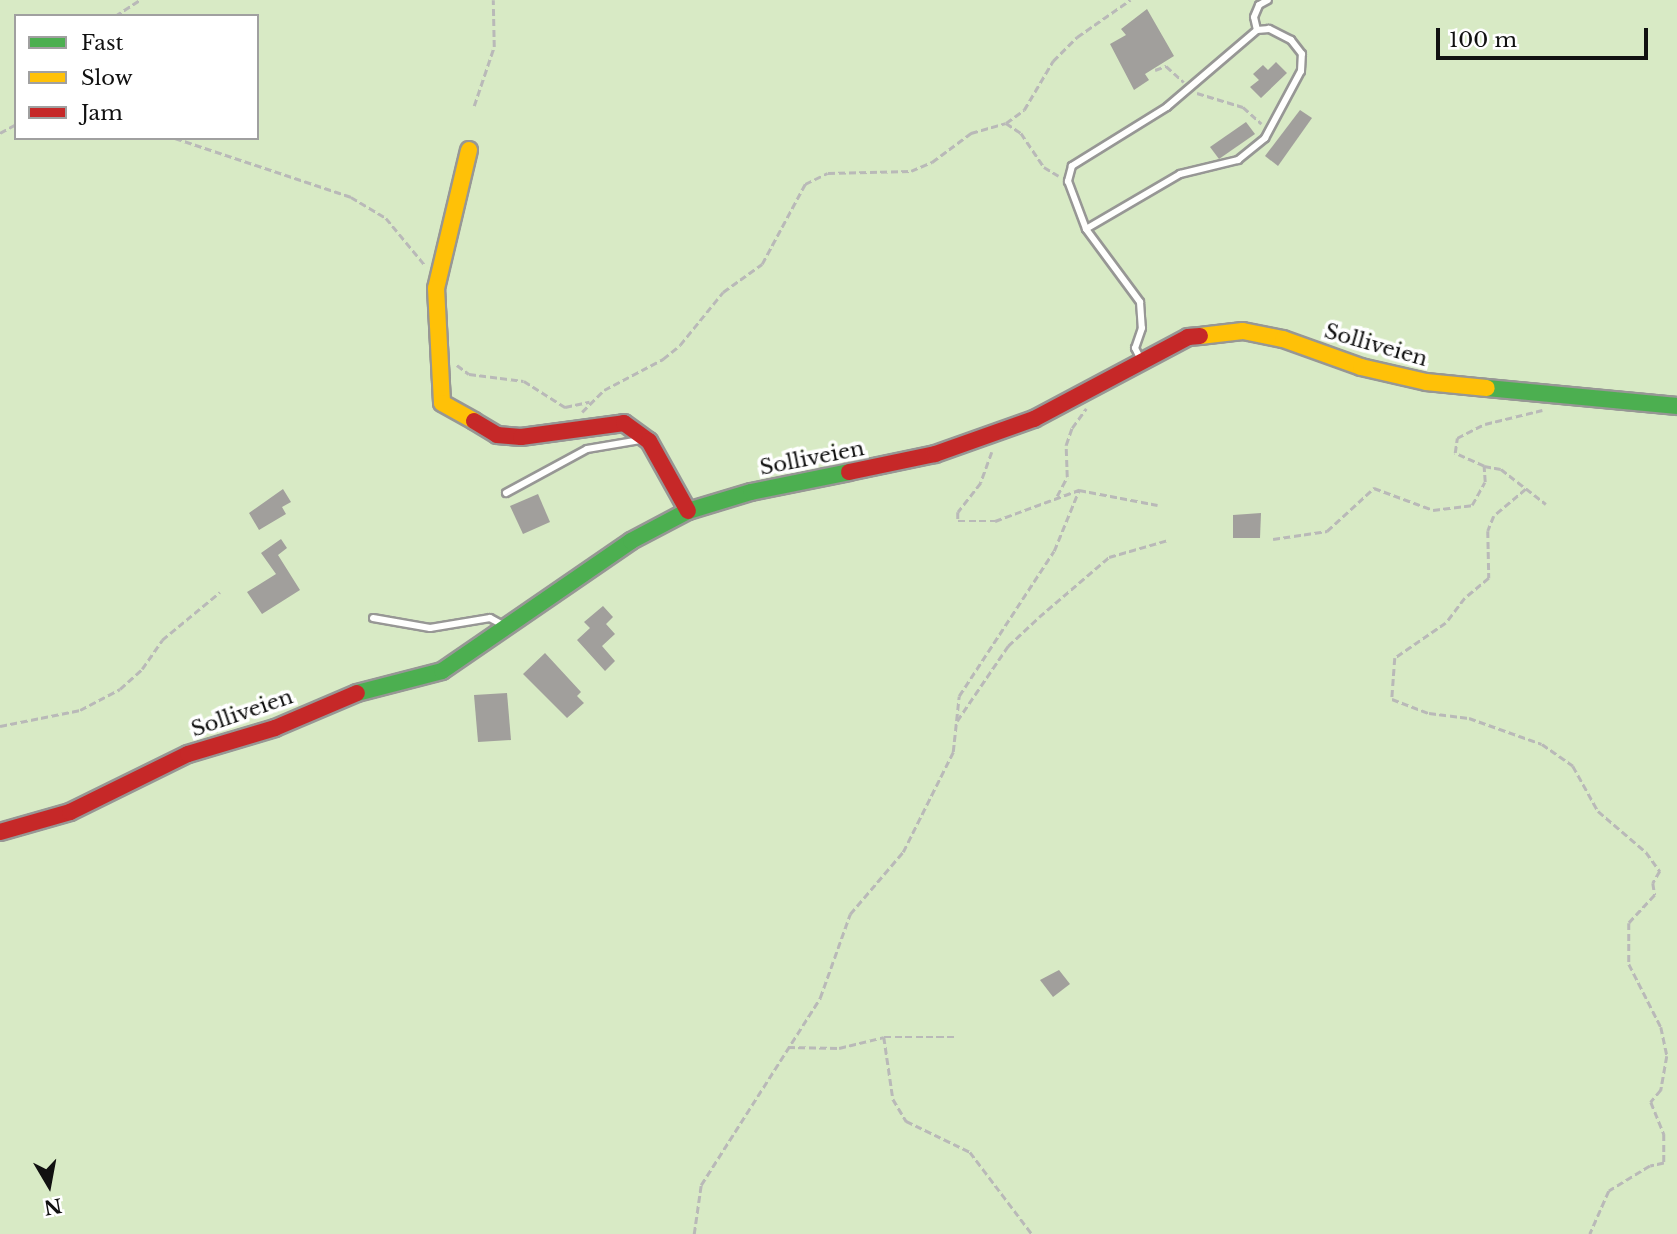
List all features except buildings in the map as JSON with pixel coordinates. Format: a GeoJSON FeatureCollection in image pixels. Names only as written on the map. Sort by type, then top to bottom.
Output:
{"type":"FeatureCollection","features":[{"type":"Feature","properties":{"kind":"street"},"geometry":{"type":"LineString","coordinates":[[469,150],[436,288],[443,404],[497,435],[521,437],[624,423],[649,441],[688,511]]}},
{"type":"Feature","properties":{"kind":"street","name":"Solliveien"},"geometry":{"type":"LineString","coordinates":[[0,832],[70,812],[188,754],[275,728],[346,696],[442,671],[640,536],[688,511],[751,492],[935,454],[998,432],[1108,382],[1141,360],[1188,337],[1243,331],[1283,339],[1361,367],[1426,382],[1563,399],[1677,406]]}},
{"type":"Feature","properties":{"kind":"lane"},"geometry":{"type":"LineString","coordinates":[[1257,30],[1254,17],[1259,5],[1268,0]]}},
{"type":"Feature","properties":{"kind":"lane"},"geometry":{"type":"LineString","coordinates":[[1086,229],[1180,174],[1237,160],[1270,130],[1301,71],[1302,54],[1281,33],[1257,30],[1187,85],[1167,107],[1072,166],[1068,181],[1086,229],[1140,302],[1142,328],[1135,348],[1141,360]]}},
{"type":"Feature","properties":{"kind":"lane"},"geometry":{"type":"LineString","coordinates":[[506,494],[597,445],[649,441]]}},
{"type":"Feature","properties":{"kind":"lane"},"geometry":{"type":"LineString","coordinates":[[373,618],[440,628],[489,618],[507,627]]}},
{"type":"Feature","properties":{"kind":"path"},"geometry":{"type":"LineString","coordinates":[[118,14],[140,0]]}},
{"type":"Feature","properties":{"kind":"path"},"geometry":{"type":"LineString","coordinates":[[474,106],[494,47],[493,0]]}},
{"type":"Feature","properties":{"kind":"path"},"geometry":{"type":"LineString","coordinates":[[438,340],[469,374],[524,381],[565,407],[590,402],[663,359],[723,292],[762,264],[805,184],[828,173],[911,171],[932,162],[971,133],[1006,123],[1024,110],[1061,53],[1130,0]]}},
{"type":"Feature","properties":{"kind":"path"},"geometry":{"type":"LineString","coordinates":[[1155,70],[1166,66],[1180,78]]}},
{"type":"Feature","properties":{"kind":"path"},"geometry":{"type":"LineString","coordinates":[[1187,85],[1200,96],[1243,107],[1270,130]]}},
{"type":"Feature","properties":{"kind":"path"},"geometry":{"type":"LineString","coordinates":[[1006,123],[1021,133],[1044,167],[1068,181]]}},
{"type":"Feature","properties":{"kind":"path"},"geometry":{"type":"LineString","coordinates":[[181,140],[351,197],[386,218],[410,242],[436,288]]}},
{"type":"Feature","properties":{"kind":"path"},"geometry":{"type":"LineString","coordinates":[[1546,503],[1501,469],[1483,466],[1454,453],[1457,439],[1485,424],[1552,407],[1563,399]]}},
{"type":"Feature","properties":{"kind":"path"},"geometry":{"type":"LineString","coordinates":[[1057,496],[1067,477],[1066,445],[1072,428],[1089,406]]}},
{"type":"Feature","properties":{"kind":"path"},"geometry":{"type":"LineString","coordinates":[[998,432],[981,483],[958,512],[958,521],[995,521],[1079,490],[1158,505]]}},
{"type":"Feature","properties":{"kind":"path"},"geometry":{"type":"LineString","coordinates":[[1273,539],[1327,531],[1374,488],[1433,510],[1472,505],[1485,482],[1483,466]]}},
{"type":"Feature","properties":{"kind":"path"},"geometry":{"type":"LineString","coordinates":[[1526,489],[1494,516],[1488,531],[1489,578],[1446,623],[1395,658],[1392,699],[1429,713],[1469,718],[1542,744],[1573,766],[1598,811],[1646,852],[1660,871],[1653,883],[1655,895],[1629,923],[1629,964],[1661,1027],[1667,1056],[1661,1090],[1651,1102],[1664,1134],[1664,1163],[1650,1166],[1609,1191],[1590,1234]]}},
{"type":"Feature","properties":{"kind":"path"},"geometry":{"type":"LineString","coordinates":[[694,1234],[701,1185],[820,998],[850,914],[903,852],[953,752],[960,696],[1054,551],[1079,490]]}},
{"type":"Feature","properties":{"kind":"path"},"geometry":{"type":"LineString","coordinates":[[956,724],[1008,646],[1039,617],[1109,558],[1168,540]]}},
{"type":"Feature","properties":{"kind":"path"},"geometry":{"type":"LineString","coordinates":[[0,726],[80,710],[120,689],[142,669],[162,640],[220,592]]}},
{"type":"Feature","properties":{"kind":"path"},"geometry":{"type":"LineString","coordinates":[[788,1046],[839,1048],[884,1037],[956,1037]]}},
{"type":"Feature","properties":{"kind":"path"},"geometry":{"type":"LineString","coordinates":[[884,1037],[893,1099],[906,1121],[970,1152],[1032,1234]]}},
{"type":"Feature","properties":{"kind":"green space"},"geometry":{"type":"Polygon","coordinates":[[[0,0],[1677,0],[1677,1234],[0,1234],[0,0]]]}},
{"type":"Feature","properties":{"kind":"traffic: fast"},"geometry":{"type":"LineString","coordinates":[[1487,388],[1677,406]]}},
{"type":"Feature","properties":{"kind":"traffic: fast"},"geometry":{"type":"LineString","coordinates":[[357,693],[442,671],[631,541],[688,511],[751,492],[849,472]]}},
{"type":"Feature","properties":{"kind":"traffic: slow"},"geometry":{"type":"LineString","coordinates":[[469,150],[436,288],[442,403],[474,421]]}},
{"type":"Feature","properties":{"kind":"traffic: slow"},"geometry":{"type":"LineString","coordinates":[[1200,336],[1243,331],[1283,339],[1361,367],[1426,382],[1487,388]]}},
{"type":"Feature","properties":{"kind":"traffic: jam"},"geometry":{"type":"LineString","coordinates":[[849,472],[935,454],[1034,419],[1188,337],[1200,336]]}},
{"type":"Feature","properties":{"kind":"traffic: jam"},"geometry":{"type":"LineString","coordinates":[[474,421],[497,435],[521,437],[624,423],[649,441],[688,511]]}},
{"type":"Feature","properties":{"kind":"traffic: jam"},"geometry":{"type":"LineString","coordinates":[[0,832],[70,812],[188,754],[275,728],[357,693]]}}]}
